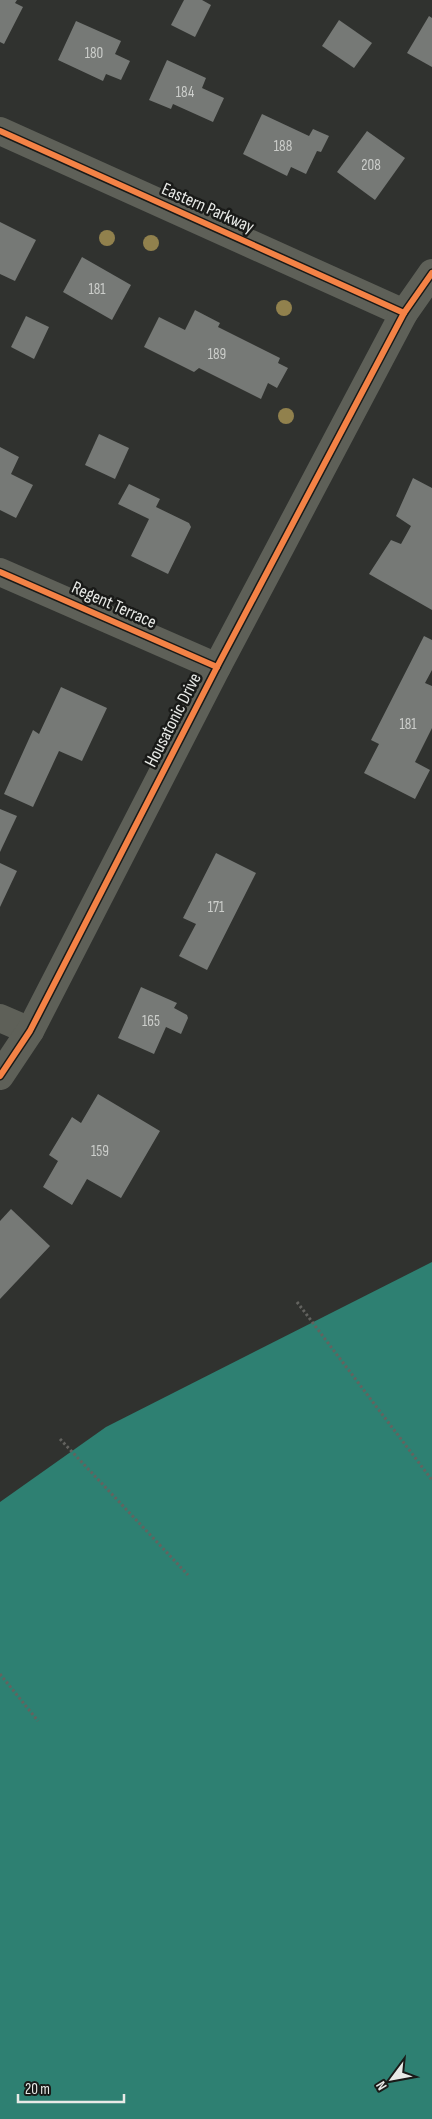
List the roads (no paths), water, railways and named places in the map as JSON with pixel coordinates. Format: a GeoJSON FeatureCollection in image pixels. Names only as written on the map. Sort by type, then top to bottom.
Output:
{"type":"FeatureCollection","features":[{"type":"Feature","properties":{"kind":"street","name":"Eastern Parkway"},"geometry":{"type":"LineString","coordinates":[[0,131],[404,313]]}},
{"type":"Feature","properties":{"kind":"street","name":"Housatonic Drive"},"geometry":{"type":"LineString","coordinates":[[0,1076],[30,1031],[217,667],[404,313],[432,273]]}},
{"type":"Feature","properties":{"kind":"street","name":"Regent Terrace"},"geometry":{"type":"LineString","coordinates":[[0,572],[217,667]]}},
{"type":"Feature","properties":{"kind":"street"},"geometry":{"type":"LineString","coordinates":[[0,1018],[30,1031]]}}]}
